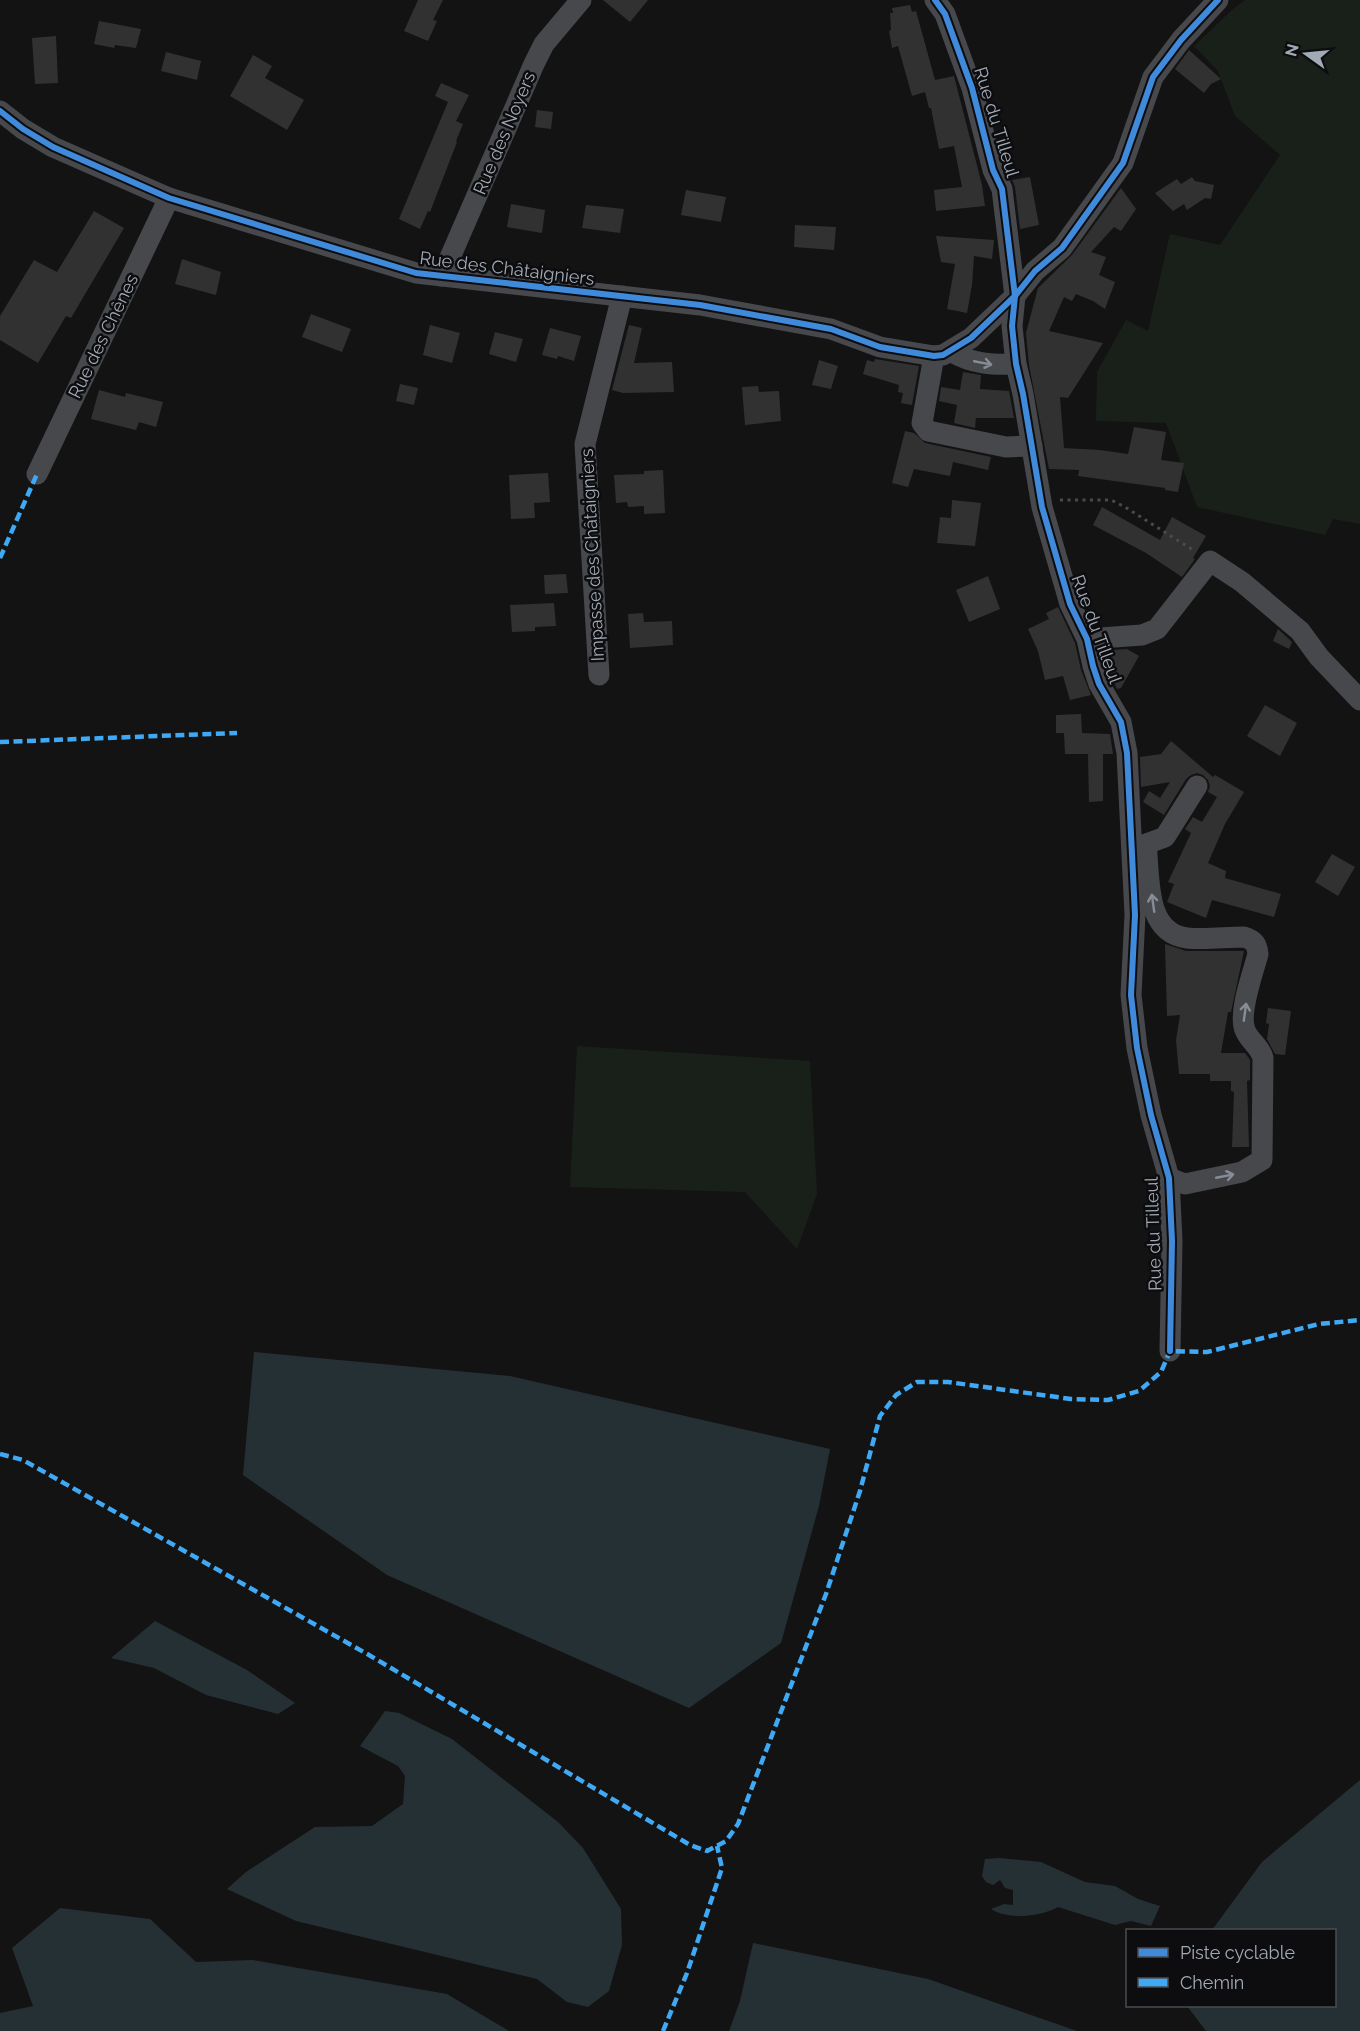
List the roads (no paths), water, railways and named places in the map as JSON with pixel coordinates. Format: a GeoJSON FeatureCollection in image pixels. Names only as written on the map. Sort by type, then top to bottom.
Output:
{"type":"FeatureCollection","features":[{"type":"Feature","properties":{"kind":"street","name":"Rue des Noyers"},"geometry":{"type":"LineString","coordinates":[[442,276],[544,44],[581,0]]}},
{"type":"Feature","properties":{"kind":"street","name":"Rue du Tilleul"},"geometry":{"type":"LineString","coordinates":[[935,0],[945,14],[972,88],[993,170],[1002,189],[1015,296],[1012,326],[1016,364],[1041,500],[1070,604],[1087,639],[1092,666],[1099,684],[1121,722],[1127,753],[1139,846],[1131,995],[1137,1048],[1151,1115],[1169,1178],[1172,1240],[1170,1351]]}},
{"type":"Feature","properties":{"kind":"street"},"geometry":{"type":"LineString","coordinates":[[1032,446],[1006,447],[928,431],[922,423],[943,354],[971,338],[1015,296],[1035,271],[1062,248],[1123,163],[1153,77],[1180,40],[1218,0]]}},
{"type":"Feature","properties":{"kind":"street","name":"Rue des Châtaigniers"},"geometry":{"type":"LineString","coordinates":[[0,111],[23,129],[53,147],[169,198],[416,273],[700,305],[831,329],[880,346],[943,354],[991,365],[1016,364]]}},
{"type":"Feature","properties":{"kind":"street","name":"Rue des Chênes"},"geometry":{"type":"LineString","coordinates":[[37,474],[169,198]]}},
{"type":"Feature","properties":{"kind":"street","name":"Impasse des Châtaigniers"},"geometry":{"type":"LineString","coordinates":[[599,675],[585,444],[622,296]]}},
{"type":"Feature","properties":{"kind":"street"},"geometry":{"type":"LineString","coordinates":[[1087,639],[1142,634],[1157,628],[1210,561],[1242,582],[1300,631],[1319,657],[1360,700]]}},
{"type":"Feature","properties":{"kind":"street"},"geometry":{"type":"LineString","coordinates":[[1169,1178],[1185,1184],[1242,1172],[1262,1160],[1263,1058],[1261,1050],[1245,1030],[1243,1017],[1258,954],[1257,945],[1251,939],[1244,937],[1189,939],[1176,936],[1163,927],[1153,911],[1139,846],[1165,837],[1197,786]]}}]}
